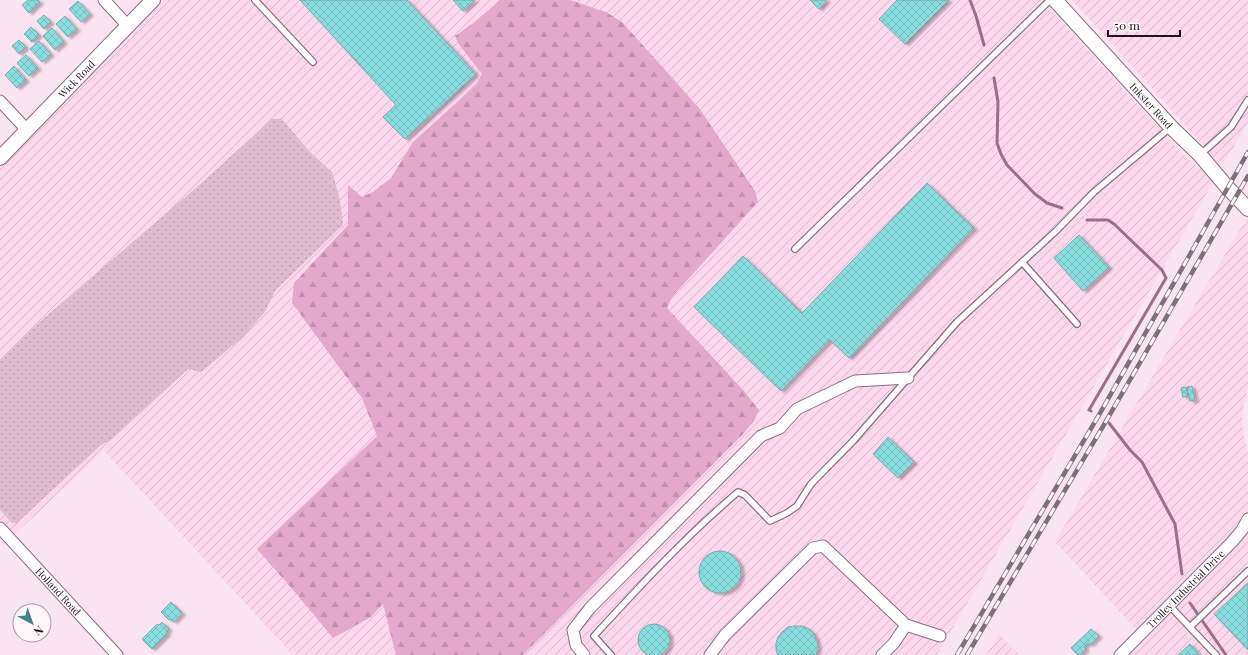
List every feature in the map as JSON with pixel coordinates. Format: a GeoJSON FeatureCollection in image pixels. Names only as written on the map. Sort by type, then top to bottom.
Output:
{"type":"FeatureCollection","features":[{"type":"Feature","properties":{"kind":"street"},"geometry":{"type":"LineString","coordinates":[[104,0],[128,26]]}},
{"type":"Feature","properties":{"kind":"street","name":"Wick Road"},"geometry":{"type":"LineString","coordinates":[[0,158],[153,0]]}},
{"type":"Feature","properties":{"kind":"street","name":"Inkster Road"},"geometry":{"type":"LineString","coordinates":[[1056,0],[1171,127],[1200,155],[1248,209]]}},
{"type":"Feature","properties":{"kind":"street"},"geometry":{"type":"LineString","coordinates":[[0,101],[27,130]]}},
{"type":"Feature","properties":{"kind":"street"},"geometry":{"type":"LineString","coordinates":[[584,655],[576,645],[573,630],[590,608],[761,436],[780,428],[797,409],[855,382],[908,378]]}},
{"type":"Feature","properties":{"kind":"street","name":"Trolley Industrial Drive"},"geometry":{"type":"LineString","coordinates":[[1120,655],[1232,542],[1242,530],[1248,519]]}},
{"type":"Feature","properties":{"kind":"street","name":"Holland Road"},"geometry":{"type":"LineString","coordinates":[[0,529],[117,655]]}},
{"type":"Feature","properties":{"kind":"street"},"geometry":{"type":"LineString","coordinates":[[710,655],[725,635],[813,548],[823,546],[906,625],[940,636]]}},
{"type":"Feature","properties":{"kind":"street"},"geometry":{"type":"LineString","coordinates":[[882,655],[894,643],[906,625]]}},
{"type":"Feature","properties":{"kind":"lane"},"geometry":{"type":"LineString","coordinates":[[255,0],[313,62]]}},
{"type":"Feature","properties":{"kind":"lane"},"geometry":{"type":"LineString","coordinates":[[795,249],[1050,0]]}},
{"type":"Feature","properties":{"kind":"lane"},"geometry":{"type":"LineString","coordinates":[[1200,155],[1231,127],[1248,100]]}},
{"type":"Feature","properties":{"kind":"lane"},"geometry":{"type":"LineString","coordinates":[[611,655],[594,636],[648,577],[719,507],[738,492],[745,496],[770,521],[787,513],[797,506],[811,484],[854,440],[957,322],[1056,231],[1094,192],[1171,127]]}},
{"type":"Feature","properties":{"kind":"lane"},"geometry":{"type":"LineString","coordinates":[[1022,262],[1076,324]]}},
{"type":"Feature","properties":{"kind":"lane"},"geometry":{"type":"LineString","coordinates":[[1190,627],[1248,572]]}},
{"type":"Feature","properties":{"kind":"lane"},"geometry":{"type":"LineString","coordinates":[[1169,605],[1216,655]]}},
{"type":"Feature","properties":{"kind":"shaded area"},"geometry":{"type":"Polygon","coordinates":[[[163,0],[1042,0],[1182,153],[1214,181],[937,655],[293,655],[104,451],[13,536],[0,522],[0,168],[163,0]]]}},
{"type":"Feature","properties":{"kind":"shaded area"},"geometry":{"type":"Polygon","coordinates":[[[1072,0],[1248,0],[1248,123],[1222,166],[1072,0]]]}},
{"type":"Feature","properties":{"kind":"shaded area"},"geometry":{"type":"Polygon","coordinates":[[[272,119],[282,119],[309,151],[332,172],[340,200],[343,225],[275,291],[265,312],[243,337],[201,372],[188,369],[113,438],[100,446],[17,523],[12,523],[0,510],[0,361],[37,324],[198,186],[272,119]]]}},
{"type":"Feature","properties":{"kind":"shaded area"},"geometry":{"type":"Polygon","coordinates":[[[1248,216],[1248,387],[1242,419],[1248,454],[1248,655],[1130,655],[1145,639],[1055,542],[1248,216]]]}},
{"type":"Feature","properties":{"kind":"shaded area"},"geometry":{"type":"Polygon","coordinates":[[[999,634],[1019,655],[986,655],[999,634]]]}},
{"type":"Feature","properties":{"kind":"green space"},"geometry":{"type":"Polygon","coordinates":[[[500,0],[570,0],[606,12],[622,22],[699,108],[755,191],[758,202],[672,297],[667,308],[743,390],[759,410],[754,421],[743,434],[523,655],[396,655],[383,604],[371,617],[333,638],[257,549],[377,436],[362,398],[292,303],[294,283],[348,225],[348,185],[362,197],[373,192],[391,178],[413,142],[476,85],[482,74],[458,43],[455,36],[472,24],[500,0]]]}},
{"type":"Feature","properties":{"kind":"building"},"geometry":{"type":"Polygon","coordinates":[[[28,0],[38,0],[40,2],[29,13],[22,5],[28,0]]]}},
{"type":"Feature","properties":{"kind":"building"},"geometry":{"type":"Polygon","coordinates":[[[300,0],[407,0],[476,74],[405,139],[383,117],[396,105],[300,0]]]}},
{"type":"Feature","properties":{"kind":"building"},"geometry":{"type":"Polygon","coordinates":[[[453,0],[475,0],[463,11],[453,0]]]}},
{"type":"Feature","properties":{"kind":"building"},"geometry":{"type":"Polygon","coordinates":[[[810,0],[827,0],[819,9],[810,0]]]}},
{"type":"Feature","properties":{"kind":"building"},"geometry":{"type":"Polygon","coordinates":[[[897,0],[949,0],[905,44],[879,19],[897,0]]]}},
{"type":"Feature","properties":{"kind":"building"},"geometry":{"type":"Polygon","coordinates":[[[78,1],[90,14],[81,22],[69,9],[78,1]]]}},
{"type":"Feature","properties":{"kind":"building"},"geometry":{"type":"Polygon","coordinates":[[[44,15],[51,22],[44,29],[37,21],[44,15]]]}},
{"type":"Feature","properties":{"kind":"building"},"geometry":{"type":"Polygon","coordinates":[[[65,16],[77,29],[68,37],[56,24],[65,16]]]}},
{"type":"Feature","properties":{"kind":"building"},"geometry":{"type":"Polygon","coordinates":[[[31,27],[39,35],[32,42],[24,34],[31,27]]]}},
{"type":"Feature","properties":{"kind":"building"},"geometry":{"type":"Polygon","coordinates":[[[52,28],[64,42],[55,50],[43,36],[52,28]]]}},
{"type":"Feature","properties":{"kind":"building"},"geometry":{"type":"Polygon","coordinates":[[[19,40],[26,47],[19,54],[12,46],[19,40]]]}},
{"type":"Feature","properties":{"kind":"building"},"geometry":{"type":"Polygon","coordinates":[[[39,41],[51,54],[42,62],[30,49],[39,41]]]}},
{"type":"Feature","properties":{"kind":"building"},"geometry":{"type":"Polygon","coordinates":[[[26,55],[38,68],[29,76],[17,63],[26,55]]]}},
{"type":"Feature","properties":{"kind":"building"},"geometry":{"type":"Polygon","coordinates":[[[14,66],[26,80],[17,88],[5,75],[14,66]]]}},
{"type":"Feature","properties":{"kind":"building"},"geometry":{"type":"Polygon","coordinates":[[[927,183],[974,228],[849,358],[830,340],[781,391],[694,307],[743,256],[802,313],[927,183]]]}},
{"type":"Feature","properties":{"kind":"building"},"geometry":{"type":"Polygon","coordinates":[[[1079,235],[1109,267],[1083,291],[1054,258],[1079,235]]]}},
{"type":"Feature","properties":{"kind":"building"},"geometry":{"type":"Polygon","coordinates":[[[1192,386],[1195,400],[1190,401],[1187,387],[1192,386]]]}},
{"type":"Feature","properties":{"kind":"building"},"geometry":{"type":"Polygon","coordinates":[[[1186,387],[1188,396],[1183,397],[1181,388],[1186,387]]]}},
{"type":"Feature","properties":{"kind":"building"},"geometry":{"type":"Polygon","coordinates":[[[888,437],[914,462],[898,478],[873,454],[888,437]]]}},
{"type":"Feature","properties":{"kind":"building"},"geometry":{"type":"Polygon","coordinates":[[[720,551],[735,557],[741,572],[735,587],[720,593],[705,587],[699,572],[705,557],[720,551]]]}},
{"type":"Feature","properties":{"kind":"building"},"geometry":{"type":"Polygon","coordinates":[[[1248,583],[1248,650],[1214,614],[1248,583]]]}},
{"type":"Feature","properties":{"kind":"building"},"geometry":{"type":"Polygon","coordinates":[[[171,602],[182,613],[174,622],[171,619],[169,620],[161,612],[171,602]]]}},
{"type":"Feature","properties":{"kind":"building"},"geometry":{"type":"Polygon","coordinates":[[[162,622],[169,629],[166,632],[167,634],[152,649],[142,639],[157,624],[159,625],[162,622]]]}},
{"type":"Feature","properties":{"kind":"building"},"geometry":{"type":"Polygon","coordinates":[[[654,624],[660,625],[667,631],[670,640],[669,646],[663,653],[654,656],[648,655],[641,649],[638,640],[639,634],[645,627],[654,624]]]}},
{"type":"Feature","properties":{"kind":"building"},"geometry":{"type":"Polygon","coordinates":[[[802,626],[809,629],[814,634],[818,648],[816,655],[778,655],[776,643],[778,637],[788,627],[802,626]]]}},
{"type":"Feature","properties":{"kind":"building"},"geometry":{"type":"Polygon","coordinates":[[[1091,629],[1099,636],[1090,645],[1088,643],[1084,647],[1086,649],[1078,655],[1071,648],[1091,629]]]}},
{"type":"Feature","properties":{"kind":"building"},"geometry":{"type":"Polygon","coordinates":[[[1190,644],[1200,655],[1178,655],[1190,644]]]}},
{"type":"Feature","properties":{"kind":"waterway"},"geometry":{"type":"LineString","coordinates":[[970,0],[984,45]]}},
{"type":"Feature","properties":{"kind":"waterway"},"geometry":{"type":"LineString","coordinates":[[994,78],[998,102],[997,143],[1001,154],[1007,165],[1035,194],[1047,203],[1062,208]]}},
{"type":"Feature","properties":{"kind":"waterway"},"geometry":{"type":"LineString","coordinates":[[1087,220],[1108,220],[1114,224],[1162,270],[1166,278],[1089,410],[1091,411]]}},
{"type":"Feature","properties":{"kind":"waterway"},"geometry":{"type":"LineString","coordinates":[[1109,423],[1130,450],[1142,462],[1175,524],[1182,574]]}},
{"type":"Feature","properties":{"kind":"waterway"},"geometry":{"type":"LineString","coordinates":[[1190,603],[1226,655]]}},
{"type":"Feature","properties":{"kind":"railway"},"geometry":{"type":"LineString","coordinates":[[957,655],[1099,415],[1248,152]]}},
{"type":"Feature","properties":{"kind":"railway"},"geometry":{"type":"LineString","coordinates":[[967,655],[1105,423],[1248,176]]}}]}
